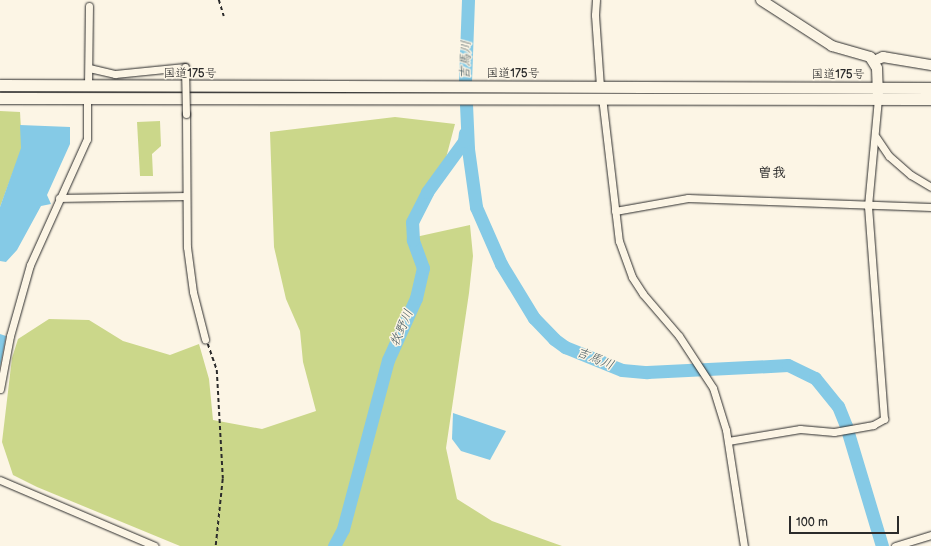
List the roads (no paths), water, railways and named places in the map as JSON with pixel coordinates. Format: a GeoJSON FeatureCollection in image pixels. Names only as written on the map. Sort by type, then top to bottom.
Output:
{"type":"FeatureCollection","features":[{"type":"Feature","properties":{"kind":"highway","name":"国道175号"},"geometry":{"type":"LineString","coordinates":[[0,85],[88,92]]}},
{"type":"Feature","properties":{"kind":"highway","name":"国道175号"},"geometry":{"type":"LineString","coordinates":[[878,94],[931,88]]}},
{"type":"Feature","properties":{"kind":"highway","name":"国道175号"},"geometry":{"type":"LineString","coordinates":[[0,98],[88,92],[601,92],[878,94],[931,99]]}},
{"type":"Feature","properties":{"kind":"main road"},"geometry":{"type":"LineString","coordinates":[[761,0],[832,46],[864,54],[874,61],[877,68],[878,94]]}},
{"type":"Feature","properties":{"kind":"main road"},"geometry":{"type":"LineString","coordinates":[[874,61],[883,57],[931,65]]}},
{"type":"Feature","properties":{"kind":"street"},"geometry":{"type":"LineString","coordinates":[[596,0],[594,15],[601,92],[619,241],[632,277],[656,313],[679,336],[710,384],[719,404],[728,441],[744,546]]}},
{"type":"Feature","properties":{"kind":"street"},"geometry":{"type":"LineString","coordinates":[[0,389],[22,289],[58,198],[76,166],[87,139],[89,68],[88,6]]}},
{"type":"Feature","properties":{"kind":"street"},"geometry":{"type":"LineString","coordinates":[[89,68],[114,74],[185,67],[186,114],[184,196],[193,292],[205,339]]}},
{"type":"Feature","properties":{"kind":"street"},"geometry":{"type":"LineString","coordinates":[[728,441],[737,437],[800,429],[828,432],[874,425],[884,418],[868,206],[872,150],[876,136],[878,94]]}},
{"type":"Feature","properties":{"kind":"street"},"geometry":{"type":"LineString","coordinates":[[876,136],[889,156],[911,175],[931,187]]}},
{"type":"Feature","properties":{"kind":"street"},"geometry":{"type":"LineString","coordinates":[[58,198],[184,196]]}},
{"type":"Feature","properties":{"kind":"street"},"geometry":{"type":"LineString","coordinates":[[615,211],[688,198],[868,206],[931,207]]}},
{"type":"Feature","properties":{"kind":"street"},"geometry":{"type":"LineString","coordinates":[[0,480],[155,546]]}},
{"type":"Feature","properties":{"kind":"street"},"geometry":{"type":"LineString","coordinates":[[898,545],[931,535]]}},
{"type":"Feature","properties":{"kind":"water"},"geometry":{"type":"Polygon","coordinates":[[[20,125],[70,127],[70,144],[47,195],[51,204],[41,206],[17,250],[6,262],[0,261],[0,207],[21,148],[20,125]]]}},
{"type":"Feature","properties":{"kind":"water"},"geometry":{"type":"Polygon","coordinates":[[[0,334],[6,336],[0,367],[0,334]]]}},
{"type":"Feature","properties":{"kind":"water"},"geometry":{"type":"Polygon","coordinates":[[[453,413],[506,431],[490,460],[461,451],[452,439],[453,413]]]}},
{"type":"Feature","properties":{"kind":"waterway","name":"吉馬川"},"geometry":{"type":"LineString","coordinates":[[468,0],[465,82],[468,149],[476,207],[501,264],[534,318],[554,339],[565,347],[622,370],[647,372],[788,365],[815,378],[838,406],[846,426],[882,546]]}},
{"type":"Feature","properties":{"kind":"waterway","name":"牧野川"},"geometry":{"type":"LineString","coordinates":[[334,546],[343,529],[388,360],[416,298],[423,268],[413,240],[412,222],[427,192],[464,141],[465,133]]}},
{"type":"Feature","properties":{"kind":"district","name":"曽我"},"geometry":{"type":"Point","coordinates":[772,173]}}]}
